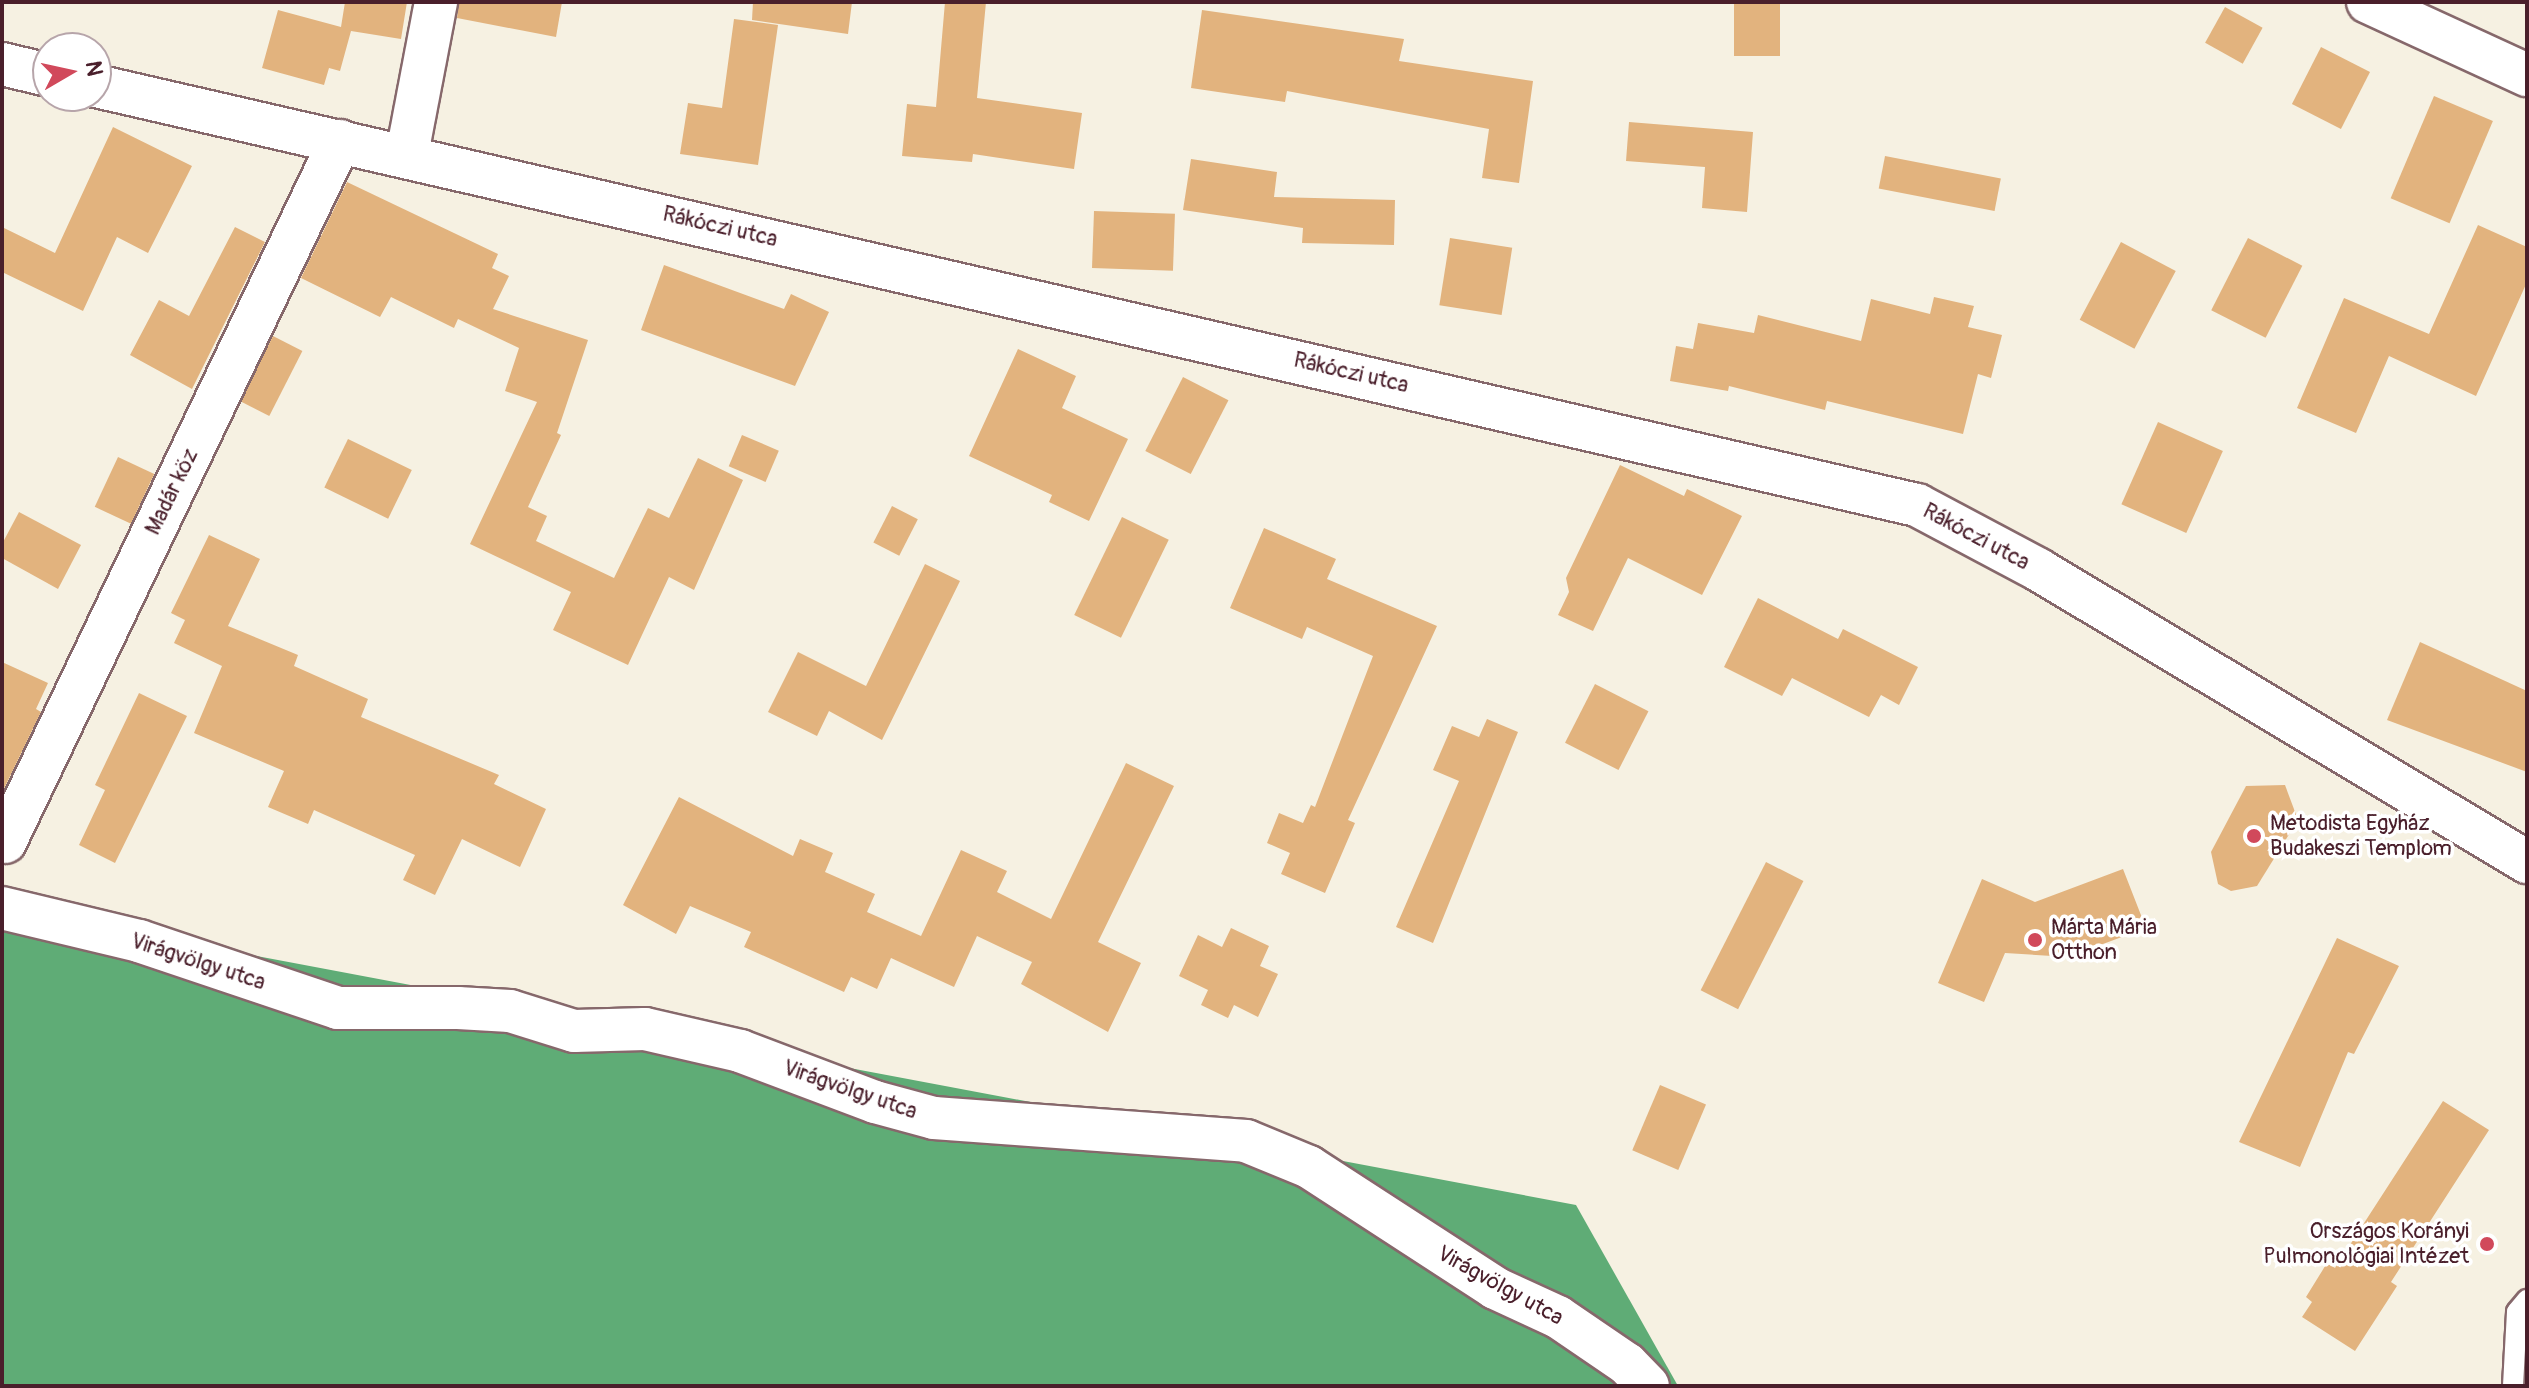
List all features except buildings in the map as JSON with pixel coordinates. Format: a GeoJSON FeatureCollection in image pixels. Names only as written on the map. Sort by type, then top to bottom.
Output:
{"type":"FeatureCollection","features":[{"type":"Feature","properties":{"kind":"street"},"geometry":{"type":"LineString","coordinates":[[407,154],[436,2]]}},
{"type":"Feature","properties":{"kind":"street"},"geometry":{"type":"LineString","coordinates":[[2368,2],[2527,75]]}},
{"type":"Feature","properties":{"kind":"street"},"geometry":{"type":"LineString","coordinates":[[2,64],[32,71]]}},
{"type":"Feature","properties":{"kind":"street","name":"Rákóczi utca"},"geometry":{"type":"LineString","coordinates":[[112,90],[407,154],[1917,505],[2039,570],[2527,862]]}},
{"type":"Feature","properties":{"kind":"street","name":"Madár köz"},"geometry":{"type":"LineString","coordinates":[[5,842],[340,141]]}},
{"type":"Feature","properties":{"kind":"street","name":"Virágvölgy utca"},"geometry":{"type":"LineString","coordinates":[[2,908],[139,941],[338,1008],[510,1011],[574,1031],[645,1029],[740,1051],[875,1102],[934,1118],[1246,1141],[1309,1167],[1495,1288],[1558,1317],[1627,1364],[1648,1386]]}},
{"type":"Feature","properties":{"kind":"lane"},"geometry":{"type":"LineString","coordinates":[[2513,1386],[2517,1312],[2527,1300]]}},
{"type":"Feature","properties":{"kind":"green space"},"geometry":{"type":"Polygon","coordinates":[[[2,908],[1576,1205],[1678,1386],[2,1386],[2,908]]]}},
{"type":"Feature","properties":{"kind":"place","name":"Metodista Egyház Budakeszi Templom"},"geometry":{"type":"Point","coordinates":[2254,836]}},
{"type":"Feature","properties":{"kind":"place","name":"Márta Mária Otthon"},"geometry":{"type":"Point","coordinates":[2035,940]}},
{"type":"Feature","properties":{"kind":"place","name":"Országos Korányi Pulmonológiai Intézet"},"geometry":{"type":"Point","coordinates":[2487,1244]}}]}
